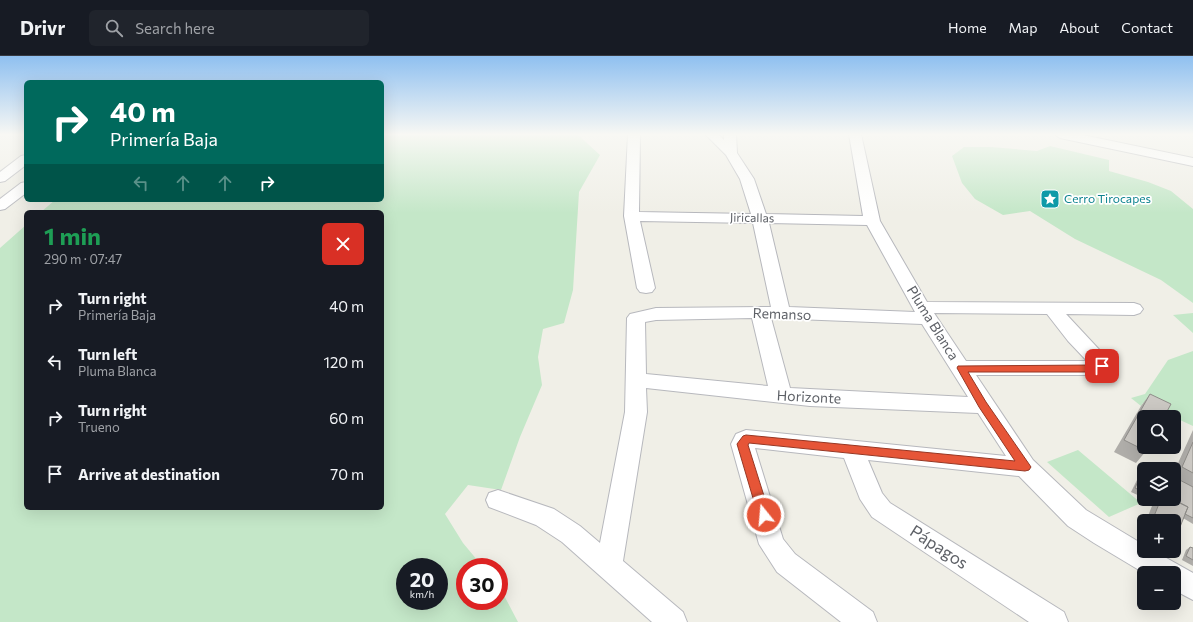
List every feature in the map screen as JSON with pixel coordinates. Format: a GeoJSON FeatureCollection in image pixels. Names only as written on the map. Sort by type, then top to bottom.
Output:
{"type":"FeatureCollection","features":[{"type":"Feature","properties":{"kind":"street"},"geometry":{"type":"LineString","coordinates":[[0,178],[23,160]]}},
{"type":"Feature","properties":{"kind":"street"},"geometry":{"type":"LineString","coordinates":[[633,160],[632,216],[646,288]]}},
{"type":"Feature","properties":{"kind":"street"},"geometry":{"type":"LineString","coordinates":[[736,160],[747,179],[760,219],[782,314]]}},
{"type":"Feature","properties":{"kind":"street","name":"Pluma Blanca"},"geometry":{"type":"LineString","coordinates":[[860,160],[872,221],[924,312],[962,368],[983,405],[1013,441],[1025,467],[1077,518],[1156,566]]}},
{"type":"Feature","properties":{"kind":"street"},"geometry":{"type":"LineString","coordinates":[[0,206],[24,188]]}},
{"type":"Feature","properties":{"kind":"street","name":"Jiricallas"},"geometry":{"type":"LineString","coordinates":[[632,216],[872,221]]}},
{"type":"Feature","properties":{"kind":"street"},"geometry":{"type":"LineString","coordinates":[[962,368],[1100,368],[1102,366],[1100,363],[1075,337],[1052,308]]}},
{"type":"Feature","properties":{"kind":"street","name":"Remanso"},"geometry":{"type":"LineString","coordinates":[[636,380],[636,318],[656,314],[760,312],[782,314],[924,312],[1052,308],[1134,309]]}},
{"type":"Feature","properties":{"kind":"street"},"geometry":{"type":"LineString","coordinates":[[760,312],[781,395]]}},
{"type":"Feature","properties":{"kind":"street"},"geometry":{"type":"LineString","coordinates":[[609,566],[633,438],[636,412],[636,380]]}},
{"type":"Feature","properties":{"kind":"street","name":"Horizonte"},"geometry":{"type":"LineString","coordinates":[[636,380],[781,395],[983,405]]}},
{"type":"Feature","properties":{"kind":"street"},"geometry":{"type":"LineString","coordinates":[[863,622],[786,563],[777,552],[772,544],[742,444],[746,439],[1025,467]]}},
{"type":"Feature","properties":{"kind":"street","name":"Pápagos"},"geometry":{"type":"LineString","coordinates":[[852,449],[872,499],[881,510],[1054,622]]}},
{"type":"Feature","properties":{"kind":"street"},"geometry":{"type":"LineString","coordinates":[[498,500],[545,517],[571,534],[673,622]]}},
{"type":"Feature","properties":{"kind":"street"},"geometry":{"type":"LineString","coordinates":[[1181,580],[1193,587]]}},
{"type":"Feature","properties":{"kind":"green space"},"geometry":{"type":"Polygon","coordinates":[[[384,160],[597,160],[579,192],[573,290],[564,323],[543,329],[538,357],[542,385],[520,437],[501,490],[468,485],[445,514],[463,543],[476,558],[456,558],[456,610],[508,610],[508,603],[518,622],[0,622],[0,248],[24,227],[24,510],[384,510],[384,210],[43,210],[53,202],[384,202],[384,160]]]}},
{"type":"Feature","properties":{"kind":"green space"},"geometry":{"type":"Polygon","coordinates":[[[954,160],[1109,160],[1109,171],[1148,182],[1171,191],[1193,209],[1193,303],[1161,280],[1075,239],[1030,211],[1003,215],[975,199],[962,183],[954,160]]]}},
{"type":"Feature","properties":{"kind":"green space"},"geometry":{"type":"Polygon","coordinates":[[[1193,313],[1193,333],[1173,315],[1193,313]]]}},
{"type":"Feature","properties":{"kind":"green space"},"geometry":{"type":"Polygon","coordinates":[[[1193,351],[1193,426],[1181,420],[1181,410],[1158,410],[1143,403],[1141,406],[1131,398],[1145,394],[1168,360],[1193,351]]]}},
{"type":"Feature","properties":{"kind":"green space"},"geometry":{"type":"Polygon","coordinates":[[[1078,450],[1137,500],[1137,505],[1109,517],[1047,462],[1078,450]]]}},
{"type":"Feature","properties":{"kind":"building"},"geometry":{"type":"Polygon","coordinates":[[[1150,394],[1171,404],[1168,410],[1141,410],[1150,394]]]}},
{"type":"Feature","properties":{"kind":"building"},"geometry":{"type":"Polygon","coordinates":[[[1137,417],[1137,446],[1124,440],[1137,417]]]}},
{"type":"Feature","properties":{"kind":"building"},"geometry":{"type":"Polygon","coordinates":[[[1193,442],[1193,473],[1182,467],[1193,442]]]}},
{"type":"Feature","properties":{"kind":"building"},"geometry":{"type":"Polygon","coordinates":[[[1181,481],[1193,487],[1193,518],[1185,514],[1188,507],[1181,504],[1181,481]]]}},
{"type":"Feature","properties":{"kind":"building"},"geometry":{"type":"Polygon","coordinates":[[[1181,504],[1188,507],[1181,524],[1181,514],[1155,514],[1158,506],[1181,506],[1181,504]]]}},
{"type":"Feature","properties":{"kind":"building"},"geometry":{"type":"Polygon","coordinates":[[[1190,547],[1193,548],[1193,560],[1186,556],[1190,547]]]}},
{"type":"Feature","properties":{"kind":"place","name":"Cerro Tirocapes"},"geometry":{"type":"Point","coordinates":[1050,199]}},
{"type":"Feature","properties":{"kind":"route"},"geometry":{"type":"LineString","coordinates":[[764,515],[742,444],[742,442],[746,439],[1025,467],[983,405],[962,368],[1100,368],[1102,366]]}}]}
